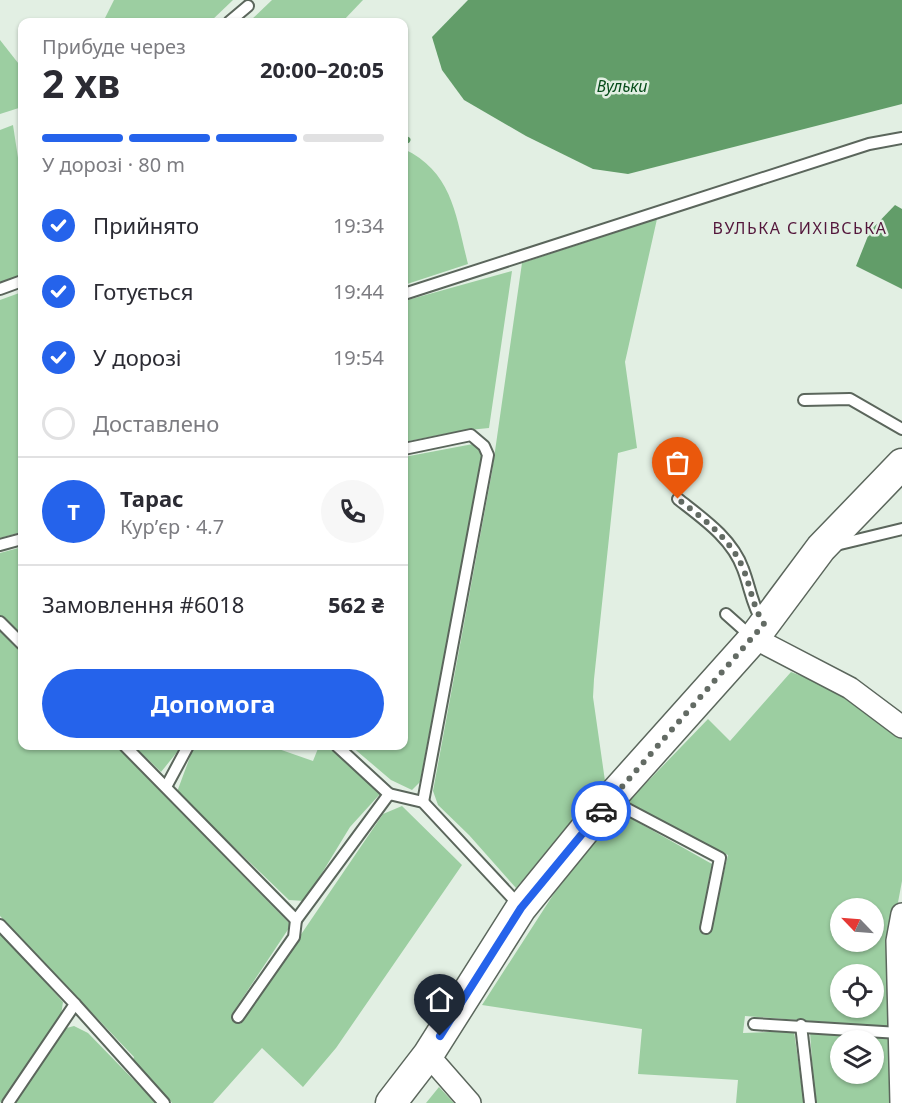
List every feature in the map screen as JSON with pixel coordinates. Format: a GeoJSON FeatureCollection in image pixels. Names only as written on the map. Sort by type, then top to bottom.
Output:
{"type":"FeatureCollection","features":[{"type":"Feature","properties":{"kind":"street"},"geometry":{"type":"LineString","coordinates":[[391,1103],[429,1055],[521,908],[609,800],[759,631],[822,549],[902,464]]}},
{"type":"Feature","properties":{"kind":"street"},"geometry":{"type":"LineString","coordinates":[[759,631],[850,688],[902,727]]}},
{"type":"Feature","properties":{"kind":"street"},"geometry":{"type":"LineString","coordinates":[[901,1103],[897,942],[902,914]]}},
{"type":"Feature","properties":{"kind":"street"},"geometry":{"type":"LineString","coordinates":[[429,1055],[470,1103]]}},
{"type":"Feature","properties":{"kind":"lane"},"geometry":{"type":"LineString","coordinates":[[234,18],[248,6]]}},
{"type":"Feature","properties":{"kind":"lane"},"geometry":{"type":"LineString","coordinates":[[408,293],[869,144],[902,138]]}},
{"type":"Feature","properties":{"kind":"lane"},"geometry":{"type":"LineString","coordinates":[[0,289],[18,282]]}},
{"type":"Feature","properties":{"kind":"lane"},"geometry":{"type":"LineString","coordinates":[[804,400],[850,399],[902,429]]}},
{"type":"Feature","properties":{"kind":"lane"},"geometry":{"type":"LineString","coordinates":[[408,448],[471,435],[484,446],[488,455],[423,802]]}},
{"type":"Feature","properties":{"kind":"lane"},"geometry":{"type":"LineString","coordinates":[[678,499],[725,538],[742,567],[759,631]]}},
{"type":"Feature","properties":{"kind":"lane"},"geometry":{"type":"LineString","coordinates":[[822,549],[902,529]]}},
{"type":"Feature","properties":{"kind":"lane"},"geometry":{"type":"LineString","coordinates":[[0,545],[18,540]]}},
{"type":"Feature","properties":{"kind":"lane"},"geometry":{"type":"LineString","coordinates":[[726,614],[759,631]]}},
{"type":"Feature","properties":{"kind":"lane"},"geometry":{"type":"LineString","coordinates":[[0,622],[18,640]]}},
{"type":"Feature","properties":{"kind":"lane"},"geometry":{"type":"LineString","coordinates":[[129,750],[296,920]]}},
{"type":"Feature","properties":{"kind":"lane"},"geometry":{"type":"LineString","coordinates":[[166,788],[186,750]]}},
{"type":"Feature","properties":{"kind":"lane"},"geometry":{"type":"LineString","coordinates":[[341,750],[388,794],[423,802],[521,908]]}},
{"type":"Feature","properties":{"kind":"lane"},"geometry":{"type":"LineString","coordinates":[[238,1017],[294,936],[296,920],[388,794]]}},
{"type":"Feature","properties":{"kind":"lane"},"geometry":{"type":"LineString","coordinates":[[609,800],[720,858],[706,928]]}},
{"type":"Feature","properties":{"kind":"lane"},"geometry":{"type":"LineString","coordinates":[[0,925],[164,1103]]}},
{"type":"Feature","properties":{"kind":"lane"},"geometry":{"type":"LineString","coordinates":[[8,1103],[75,1004]]}},
{"type":"Feature","properties":{"kind":"lane"},"geometry":{"type":"LineString","coordinates":[[754,1024],[801,1025],[899,1033]]}},
{"type":"Feature","properties":{"kind":"lane"},"geometry":{"type":"LineString","coordinates":[[801,1025],[810,1103]]}},
{"type":"Feature","properties":{"kind":"shaded area"},"geometry":{"type":"Polygon","coordinates":[[[114,0],[233,0],[214,18],[105,18],[114,0]]]}},
{"type":"Feature","properties":{"kind":"shaded area"},"geometry":{"type":"Polygon","coordinates":[[[272,0],[363,0],[346,18],[253,18],[272,0]]]}},
{"type":"Feature","properties":{"kind":"shaded area"},"geometry":{"type":"Polygon","coordinates":[[[0,40],[18,63],[18,108],[0,114],[0,40]]]}},
{"type":"Feature","properties":{"kind":"shaded area"},"geometry":{"type":"Polygon","coordinates":[[[13,125],[18,158],[18,276],[0,284],[0,130],[13,125]]]}},
{"type":"Feature","properties":{"kind":"shaded area"},"geometry":{"type":"Polygon","coordinates":[[[408,152],[433,170],[443,183],[455,213],[468,264],[408,284],[408,152]]]}},
{"type":"Feature","properties":{"kind":"shaded area"},"geometry":{"type":"Polygon","coordinates":[[[657,219],[625,362],[637,448],[618,453],[594,679],[593,697],[605,781],[516,888],[469,835],[438,805],[433,791],[492,472],[522,263],[657,219]]]}},
{"type":"Feature","properties":{"kind":"shaded area"},"geometry":{"type":"Polygon","coordinates":[[[512,271],[489,428],[459,431],[408,441],[408,300],[512,271]]]}},
{"type":"Feature","properties":{"kind":"shaded area"},"geometry":{"type":"Polygon","coordinates":[[[18,293],[18,533],[0,538],[0,300],[18,293]]]}},
{"type":"Feature","properties":{"kind":"shaded area"},"geometry":{"type":"Polygon","coordinates":[[[473,444],[481,447],[482,457],[420,782],[412,790],[391,780],[356,750],[408,750],[408,456],[473,444]]]}},
{"type":"Feature","properties":{"kind":"shaded area"},"geometry":{"type":"Polygon","coordinates":[[[18,548],[18,633],[0,616],[0,553],[18,548]]]}},
{"type":"Feature","properties":{"kind":"shaded area"},"geometry":{"type":"Polygon","coordinates":[[[0,631],[18,648],[18,750],[120,750],[291,925],[232,1014],[240,1024],[383,814],[402,806],[462,865],[336,1048],[303,1087],[262,1048],[213,1103],[172,1103],[133,1060],[134,1057],[0,916],[0,631]]]}},
{"type":"Feature","properties":{"kind":"shaded area"},"geometry":{"type":"Polygon","coordinates":[[[791,672],[841,691],[902,735],[902,881],[890,945],[892,1027],[745,1016],[743,1033],[794,1031],[804,1103],[736,1103],[738,1080],[638,1074],[642,1029],[482,1005],[553,895],[618,811],[712,864],[700,929],[710,931],[728,855],[627,803],[708,719],[730,741],[791,672]]]}},
{"type":"Feature","properties":{"kind":"shaded area"},"geometry":{"type":"Polygon","coordinates":[[[138,750],[179,750],[161,772],[138,750]]]}},
{"type":"Feature","properties":{"kind":"shaded area"},"geometry":{"type":"Polygon","coordinates":[[[193,750],[281,750],[313,761],[317,750],[331,750],[380,794],[350,827],[305,901],[289,900],[177,792],[193,750]]]}},
{"type":"Feature","properties":{"kind":"shaded area"},"geometry":{"type":"Polygon","coordinates":[[[0,932],[63,1002],[61,1015],[0,1103],[0,932]]]}},
{"type":"Feature","properties":{"kind":"shaded area"},"geometry":{"type":"Polygon","coordinates":[[[74,1026],[88,1033],[156,1103],[16,1103],[63,1029],[74,1026]]]}},
{"type":"Feature","properties":{"kind":"shaded area"},"geometry":{"type":"Polygon","coordinates":[[[810,1032],[830,1034],[830,1084],[884,1084],[884,1038],[893,1039],[893,1103],[815,1103],[810,1032]]]}},
{"type":"Feature","properties":{"kind":"shaded area"},"geometry":{"type":"Polygon","coordinates":[[[439,1087],[454,1103],[426,1103],[439,1087]]]}},
{"type":"Feature","properties":{"kind":"water","name":"Вульки"},"geometry":{"type":"Polygon","coordinates":[[[468,0],[902,0],[902,104],[628,174],[593,169],[526,136],[464,100],[442,70],[432,37],[468,0]]]}},
{"type":"Feature","properties":{"kind":"water"},"geometry":{"type":"Polygon","coordinates":[[[895,205],[902,209],[902,289],[856,266],[870,231],[895,205]]]}},
{"type":"Feature","properties":{"kind":"way so far"},"geometry":{"type":"LineString","coordinates":[[601,811],[764,624],[755,610],[742,567],[725,538],[678,499]]}},
{"type":"Feature","properties":{"kind":"district","name":"ВУЛЬКА СИХІВСЬКА"},"geometry":{"type":"Point","coordinates":[800,228]}},
{"type":"Feature","properties":{"kind":"route"},"geometry":{"type":"LineString","coordinates":[[440,1036],[521,908],[601,811]]}}]}
